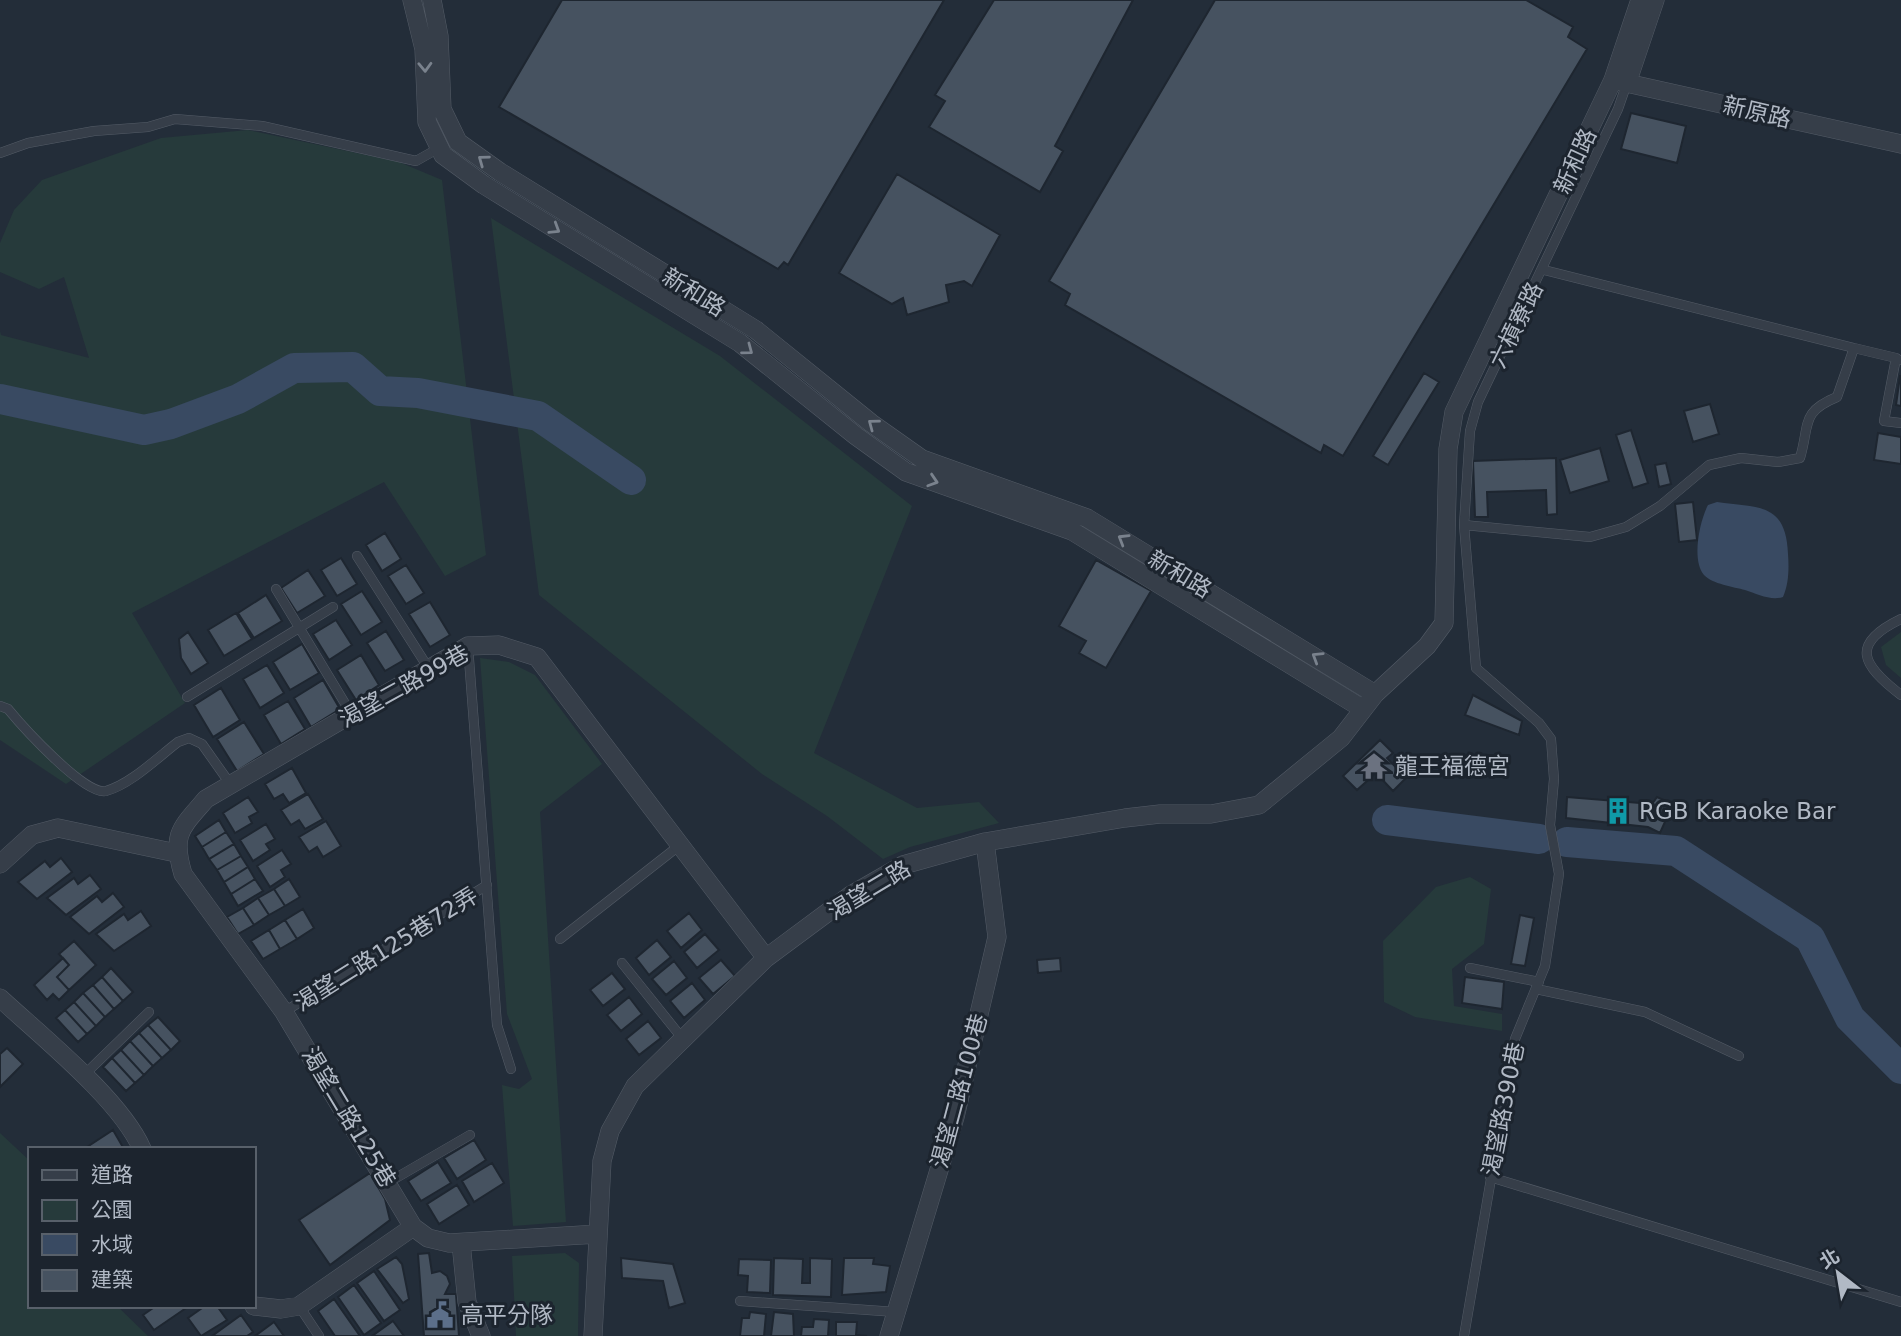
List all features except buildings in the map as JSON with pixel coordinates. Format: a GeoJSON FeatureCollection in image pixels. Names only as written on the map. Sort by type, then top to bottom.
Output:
{"type":"FeatureCollection","features":[{"type":"Feature","properties":{"kind":"street","name":"新和路"},"geometry":{"type":"LineString","coordinates":[[412,0],[424,49],[426,122],[443,155],[484,185],[740,344],[906,472],[1072,531],[1363,709]]}},
{"type":"Feature","properties":{"kind":"street","name":"新和路"},"geometry":{"type":"LineString","coordinates":[[432,0],[439,36],[442,109],[458,142],[500,172],[755,330],[871,424],[922,459],[1087,518],[1375,694],[1427,646],[1444,623],[1448,449],[1454,412],[1620,81],[1640,0]]}},
{"type":"Feature","properties":{"kind":"street","name":"六槓寮路"},"geometry":{"type":"LineString","coordinates":[[1620,81],[1655,0]]}},
{"type":"Feature","properties":{"kind":"street","name":"新原路"},"geometry":{"type":"LineString","coordinates":[[1620,81],[1901,144]]}},
{"type":"Feature","properties":{"kind":"street","name":"渴望二路99巷"},"geometry":{"type":"LineString","coordinates":[[176,853],[178,831],[206,799],[468,646],[499,645],[537,657],[766,958]]}},
{"type":"Feature","properties":{"kind":"street","name":"渴望二路"},"geometry":{"type":"LineString","coordinates":[[593,1336],[601,1161],[610,1131],[635,1086],[766,958],[851,895],[903,865],[985,842],[1125,818],[1211,814],[1259,805],[1341,738],[1375,694]]}},
{"type":"Feature","properties":{"kind":"street"},"geometry":{"type":"LineString","coordinates":[[0,864],[32,835],[58,828],[176,853]]}},
{"type":"Feature","properties":{"kind":"street","name":"渴望二路100巷"},"geometry":{"type":"LineString","coordinates":[[889,1336],[955,1118],[997,937],[985,842]]}},
{"type":"Feature","properties":{"kind":"street","name":"渴望二路125巷"},"geometry":{"type":"LineString","coordinates":[[176,853],[183,874],[284,1012],[414,1227]]}},
{"type":"Feature","properties":{"kind":"street"},"geometry":{"type":"LineString","coordinates":[[0,998],[83,1076],[133,1129],[141,1147]]}},
{"type":"Feature","properties":{"kind":"street"},"geometry":{"type":"LineString","coordinates":[[256,1306],[281,1309],[299,1306],[414,1227],[428,1238],[461,1243],[598,1234]]}},
{"type":"Feature","properties":{"kind":"street"},"geometry":{"type":"LineString","coordinates":[[461,1243],[467,1302],[481,1336]]}},
{"type":"Feature","properties":{"kind":"lane","name":"六槓寮路"},"geometry":{"type":"LineString","coordinates":[[1476,668],[1464,525],[1470,431],[1478,402],[1544,270],[1618,109],[1620,81]]}},
{"type":"Feature","properties":{"kind":"lane"},"geometry":{"type":"LineString","coordinates":[[0,153],[28,143],[94,131],[148,127],[175,119],[262,125],[416,161],[439,148]]}},
{"type":"Feature","properties":{"kind":"lane"},"geometry":{"type":"LineString","coordinates":[[1544,270],[1898,359],[1884,421],[1901,424]]}},
{"type":"Feature","properties":{"kind":"lane"},"geometry":{"type":"LineString","coordinates":[[1464,525],[1590,537],[1626,527],[1660,506],[1709,465],[1741,458],[1778,462],[1800,458],[1809,413],[1817,405],[1837,397],[1854,348]]}},
{"type":"Feature","properties":{"kind":"lane"},"geometry":{"type":"LineString","coordinates":[[357,556],[429,669]]}},
{"type":"Feature","properties":{"kind":"lane"},"geometry":{"type":"LineString","coordinates":[[276,589],[352,715]]}},
{"type":"Feature","properties":{"kind":"lane"},"geometry":{"type":"LineString","coordinates":[[187,697],[333,607]]}},
{"type":"Feature","properties":{"kind":"lane"},"geometry":{"type":"LineString","coordinates":[[1901,619],[1885,627],[1868,642],[1865,651],[1869,667],[1901,695]]}},
{"type":"Feature","properties":{"kind":"lane"},"geometry":{"type":"LineString","coordinates":[[468,646],[497,1025],[511,1069]]}},
{"type":"Feature","properties":{"kind":"lane","name":"渴望路390巷"},"geometry":{"type":"LineString","coordinates":[[1464,1336],[1515,1039],[1537,986],[1555,916],[1559,874],[1550,825],[1554,779],[1551,739],[1539,723],[1476,668]]}},
{"type":"Feature","properties":{"kind":"lane"},"geometry":{"type":"LineString","coordinates":[[0,706],[8,709],[54,757],[92,789],[103,792],[117,786],[178,742],[189,738],[202,744],[231,786]]}},
{"type":"Feature","properties":{"kind":"lane"},"geometry":{"type":"LineString","coordinates":[[560,939],[680,845]]}},
{"type":"Feature","properties":{"kind":"lane","name":"渴望二路125巷72弄"},"geometry":{"type":"LineString","coordinates":[[284,1012],[487,885]]}},
{"type":"Feature","properties":{"kind":"lane"},"geometry":{"type":"LineString","coordinates":[[622,963],[682,1038]]}},
{"type":"Feature","properties":{"kind":"lane"},"geometry":{"type":"LineString","coordinates":[[1470,968],[1645,1012],[1739,1056]]}},
{"type":"Feature","properties":{"kind":"lane"},"geometry":{"type":"LineString","coordinates":[[83,1076],[149,1012]]}},
{"type":"Feature","properties":{"kind":"lane"},"geometry":{"type":"LineString","coordinates":[[389,1182],[470,1135]]}},
{"type":"Feature","properties":{"kind":"lane"},"geometry":{"type":"LineString","coordinates":[[1490,1177],[1901,1302]]}},
{"type":"Feature","properties":{"kind":"lane"},"geometry":{"type":"LineString","coordinates":[[740,1301],[896,1312]]}},
{"type":"Feature","properties":{"kind":"lane"},"geometry":{"type":"LineString","coordinates":[[299,1306],[319,1336]]}},
{"type":"Feature","properties":{"kind":"green space"},"geometry":{"type":"Polygon","coordinates":[[[248,130],[399,162],[442,180],[486,555],[445,576],[384,482],[132,613],[185,703],[66,784],[0,740],[0,331],[1,335],[89,358],[64,277],[39,289],[0,272],[0,243],[14,210],[42,180],[161,138],[248,130]]]}},
{"type":"Feature","properties":{"kind":"green space"},"geometry":{"type":"Polygon","coordinates":[[[491,218],[720,356],[912,506],[814,753],[917,808],[979,802],[999,823],[910,847],[883,859],[827,816],[762,774],[539,595],[491,218]]]}},
{"type":"Feature","properties":{"kind":"green space"},"geometry":{"type":"Polygon","coordinates":[[[1901,632],[1901,678],[1886,665],[1881,647],[1901,632]]]}},
{"type":"Feature","properties":{"kind":"green space"},"geometry":{"type":"Polygon","coordinates":[[[480,658],[509,662],[535,675],[602,764],[540,812],[566,1222],[513,1226],[502,1085],[519,1089],[532,1079],[507,1014],[480,658]]]}},
{"type":"Feature","properties":{"kind":"green space"},"geometry":{"type":"Polygon","coordinates":[[[1470,877],[1491,889],[1484,944],[1452,969],[1454,1006],[1502,1014],[1502,1031],[1415,1017],[1384,1002],[1383,941],[1436,887],[1470,877]]]}},
{"type":"Feature","properties":{"kind":"green space"},"geometry":{"type":"Polygon","coordinates":[[[0,1133],[28,1159],[28,1308],[119,1308],[148,1336],[0,1336],[0,1133]]]}},
{"type":"Feature","properties":{"kind":"green space"},"geometry":{"type":"Polygon","coordinates":[[[565,1253],[579,1263],[578,1336],[516,1336],[512,1256],[565,1253]]]}},
{"type":"Feature","properties":{"kind":"water"},"geometry":{"type":"Polygon","coordinates":[[[1717,502],[1757,507],[1775,516],[1782,525],[1786,537],[1788,564],[1783,597],[1764,596],[1718,583],[1704,575],[1697,550],[1700,530],[1708,505],[1717,502]]]}},
{"type":"Feature","properties":{"kind":"waterway"},"geometry":{"type":"LineString","coordinates":[[0,399],[144,430],[171,424],[238,399],[294,368],[353,367],[380,391],[418,393],[538,416],[631,480]]}},
{"type":"Feature","properties":{"kind":"waterway"},"geometry":{"type":"LineString","coordinates":[[1387,820],[1539,839]]}},
{"type":"Feature","properties":{"kind":"waterway"},"geometry":{"type":"LineString","coordinates":[[1567,842],[1676,851],[1810,938],[1850,1018],[1901,1069]]}},
{"type":"Feature","properties":{"kind":"place","name":"龍王福德宮"},"geometry":{"type":"Point","coordinates":[1374,766]}},
{"type":"Feature","properties":{"kind":"place","name":"RGB Karaoke Bar"},"geometry":{"type":"Point","coordinates":[1618,811]}},
{"type":"Feature","properties":{"kind":"place","name":"高平分隊"},"geometry":{"type":"Point","coordinates":[440,1315]}}]}
